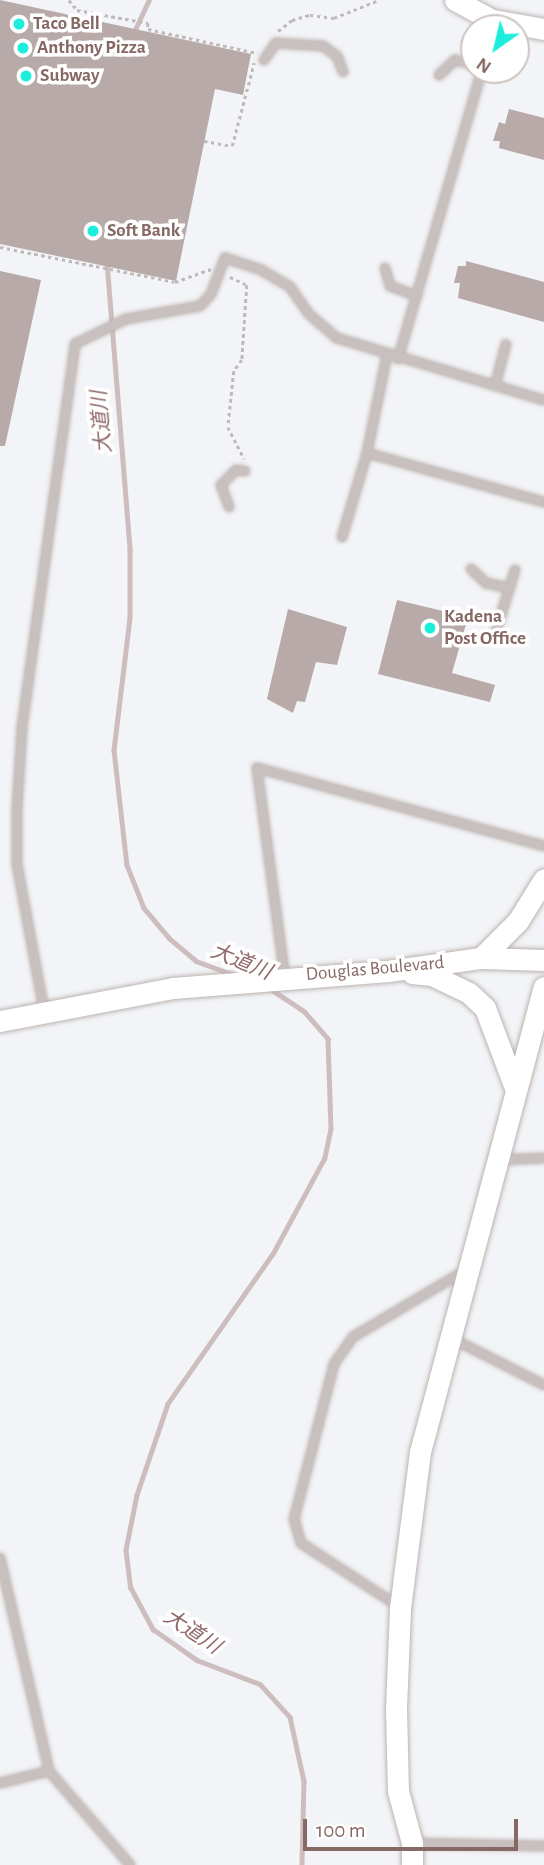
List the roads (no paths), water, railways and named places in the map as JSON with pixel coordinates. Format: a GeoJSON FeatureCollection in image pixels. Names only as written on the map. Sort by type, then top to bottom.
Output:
{"type":"FeatureCollection","features":[{"type":"Feature","properties":{"kind":"street"},"geometry":{"type":"LineString","coordinates":[[455,0],[476,14]]}},
{"type":"Feature","properties":{"kind":"street"},"geometry":{"type":"LineString","coordinates":[[481,958],[518,921],[544,878]]}},
{"type":"Feature","properties":{"kind":"street","name":"Douglas Boulevard"},"geometry":{"type":"LineString","coordinates":[[0,1021],[44,1010],[173,988],[388,971],[481,958],[544,960]]}},
{"type":"Feature","properties":{"kind":"street"},"geometry":{"type":"LineString","coordinates":[[388,971],[432,975],[469,993],[485,1008],[515,1088]]}},
{"type":"Feature","properties":{"kind":"street"},"geometry":{"type":"LineString","coordinates":[[412,1865],[412,1843],[398,1791],[400,1608],[420,1452],[448,1336],[471,1267],[515,1088],[544,987]]}},
{"type":"Feature","properties":{"kind":"lane"},"geometry":{"type":"LineString","coordinates":[[265,58],[276,43],[286,41],[323,46],[337,56],[343,72]]}},
{"type":"Feature","properties":{"kind":"lane"},"geometry":{"type":"LineString","coordinates":[[439,75],[455,60],[460,61]]}},
{"type":"Feature","properties":{"kind":"lane"},"geometry":{"type":"LineString","coordinates":[[398,359],[478,84]]}},
{"type":"Feature","properties":{"kind":"lane"},"geometry":{"type":"LineString","coordinates":[[44,1010],[17,866],[17,809],[22,727],[75,344],[126,319],[200,306],[212,293],[225,258],[261,270],[290,287],[309,314],[337,338],[398,359],[544,400]]}},
{"type":"Feature","properties":{"kind":"lane"},"geometry":{"type":"LineString","coordinates":[[385,268],[390,286],[417,296]]}},
{"type":"Feature","properties":{"kind":"lane"},"geometry":{"type":"LineString","coordinates":[[495,386],[506,344]]}},
{"type":"Feature","properties":{"kind":"lane"},"geometry":{"type":"LineString","coordinates":[[342,537],[367,453],[387,355]]}},
{"type":"Feature","properties":{"kind":"lane"},"geometry":{"type":"LineString","coordinates":[[367,453],[544,502]]}},
{"type":"Feature","properties":{"kind":"lane"},"geometry":{"type":"LineString","coordinates":[[229,507],[221,485],[236,470],[245,467]]}},
{"type":"Feature","properties":{"kind":"lane"},"geometry":{"type":"LineString","coordinates":[[471,569],[486,583],[509,588]]}},
{"type":"Feature","properties":{"kind":"lane"},"geometry":{"type":"LineString","coordinates":[[497,628],[514,570]]}},
{"type":"Feature","properties":{"kind":"lane"},"geometry":{"type":"LineString","coordinates":[[285,978],[257,768],[544,846]]}},
{"type":"Feature","properties":{"kind":"lane"},"geometry":{"type":"LineString","coordinates":[[497,1160],[544,1158]]}},
{"type":"Feature","properties":{"kind":"lane"},"geometry":{"type":"LineString","coordinates":[[400,1608],[301,1544],[294,1519],[334,1364],[353,1337],[471,1267]]}},
{"type":"Feature","properties":{"kind":"lane"},"geometry":{"type":"LineString","coordinates":[[448,1336],[544,1385]]}},
{"type":"Feature","properties":{"kind":"lane"},"geometry":{"type":"LineString","coordinates":[[0,1558],[49,1771],[130,1865]]}},
{"type":"Feature","properties":{"kind":"lane"},"geometry":{"type":"LineString","coordinates":[[0,1783],[49,1771]]}},
{"type":"Feature","properties":{"kind":"lane"},"geometry":{"type":"LineString","coordinates":[[412,1843],[544,1846]]}},
{"type":"Feature","properties":{"kind":"waterway","name":"大道川"},"geometry":{"type":"LineString","coordinates":[[133,34],[149,0]]}},
{"type":"Feature","properties":{"kind":"waterway","name":"大道川"},"geometry":{"type":"LineString","coordinates":[[107,262],[130,550],[130,618],[114,750],[127,865],[144,908],[169,938],[196,961],[231,974]]}},
{"type":"Feature","properties":{"kind":"waterway","name":"大道川"},"geometry":{"type":"LineString","coordinates":[[269,988],[304,1011],[328,1039],[331,1129],[325,1158],[273,1254],[168,1404],[137,1495],[126,1550],[131,1588],[153,1629],[197,1660],[260,1684],[290,1717],[304,1781],[302,1865]]}},
{"type":"Feature","properties":{"kind":"place","name":"Taco Bell"},"geometry":{"type":"Point","coordinates":[19,24]}},
{"type":"Feature","properties":{"kind":"place","name":"Anthony Pizza"},"geometry":{"type":"Point","coordinates":[23,48]}},
{"type":"Feature","properties":{"kind":"place","name":"Subway"},"geometry":{"type":"Point","coordinates":[26,76]}},
{"type":"Feature","properties":{"kind":"place","name":"Soft Bank"},"geometry":{"type":"Point","coordinates":[93,231]}},
{"type":"Feature","properties":{"kind":"place","name":"Kadena Post Office"},"geometry":{"type":"Point","coordinates":[430,628]}}]}
